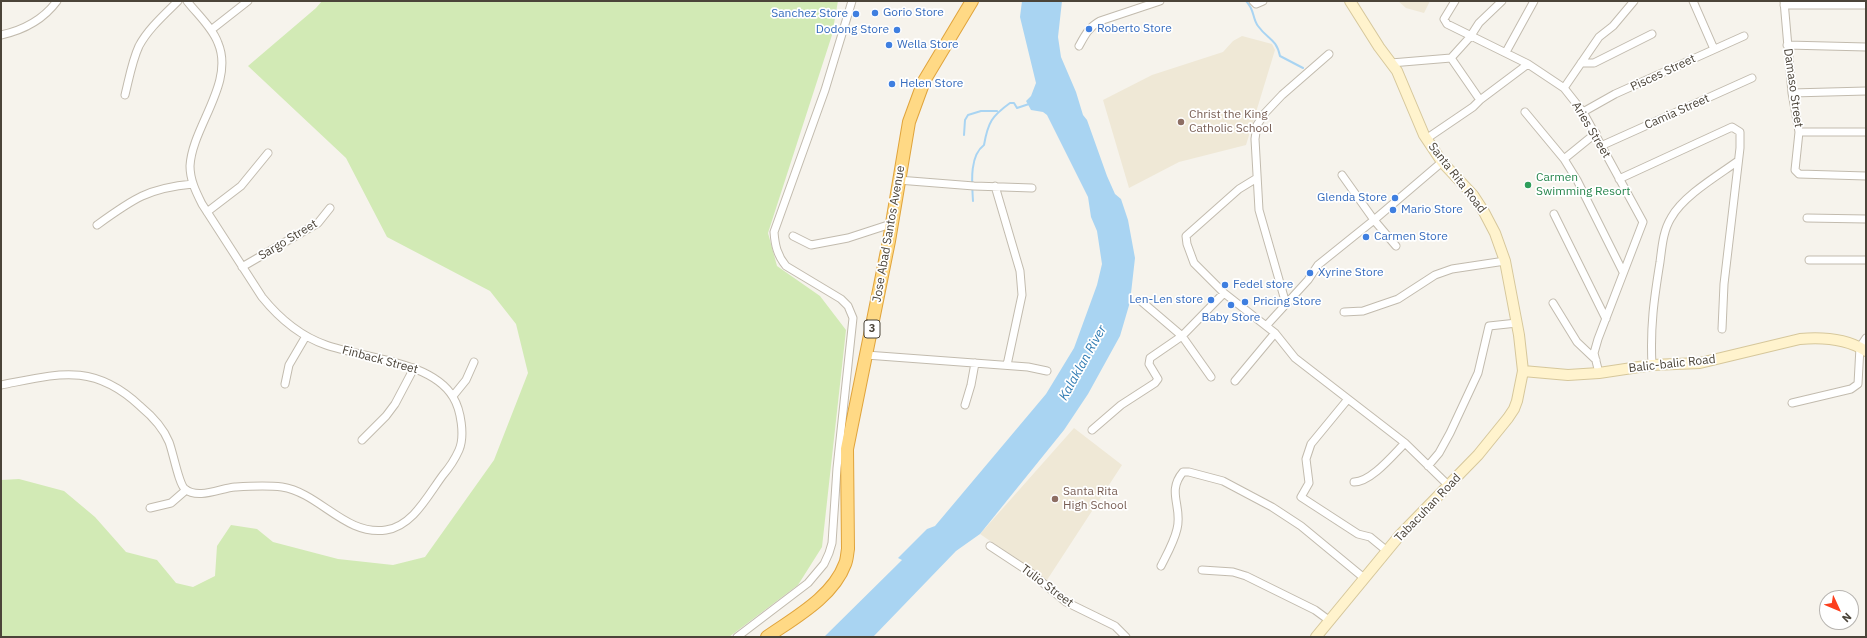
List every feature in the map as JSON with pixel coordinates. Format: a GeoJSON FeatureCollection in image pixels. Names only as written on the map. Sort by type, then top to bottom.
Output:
{"type":"FeatureCollection","features":[{"type":"Feature","properties":{"kind":"highway","name":"Jose Abad Santos Avenue"},"geometry":{"type":"LineString","coordinates":[[766,637],[820,598],[835,582],[845,564],[848,549],[847,449],[891,224],[909,122],[915,102],[924,81],[972,1]]}},
{"type":"Feature","properties":{"kind":"main road","name":"Santa Rita Road"},"geometry":{"type":"LineString","coordinates":[[1350,1],[1397,71],[1426,139],[1442,162],[1473,195],[1484,212],[1494,233],[1505,261],[1517,323],[1523,371]]}},
{"type":"Feature","properties":{"kind":"main road","name":"Balic-balic Road"},"geometry":{"type":"LineString","coordinates":[[1523,371],[1560,374],[1599,373],[1652,365],[1700,363],[1800,339],[1811,338],[1830,339],[1863,349]]}},
{"type":"Feature","properties":{"kind":"main road","name":"Tabacuhan Road"},"geometry":{"type":"LineString","coordinates":[[1316,637],[1387,551],[1478,455],[1514,409],[1523,371]]}},
{"type":"Feature","properties":{"kind":"street"},"geometry":{"type":"LineString","coordinates":[[1,35],[18,31],[32,24],[43,16],[57,1]]}},
{"type":"Feature","properties":{"kind":"street"},"geometry":{"type":"LineString","coordinates":[[125,95],[134,60],[140,46],[150,30],[178,1]]}},
{"type":"Feature","properties":{"kind":"street","name":"Finback Street"},"geometry":{"type":"LineString","coordinates":[[186,490],[200,493],[232,487],[260,486],[284,488],[308,497],[352,524],[376,530],[389,530],[412,516],[450,466],[460,450],[462,436],[461,424],[453,396],[444,385],[431,375],[414,368],[326,345],[306,336],[290,326],[274,312],[262,298],[207,212],[195,191],[190,166],[193,153],[218,89],[221,58],[219,43],[211,30],[187,1]]}},
{"type":"Feature","properties":{"kind":"street"},"geometry":{"type":"LineString","coordinates":[[211,30],[248,1]]}},
{"type":"Feature","properties":{"kind":"street"},"geometry":{"type":"LineString","coordinates":[[737,637],[808,583],[824,564],[832,543],[838,460],[853,318],[848,306],[841,299],[786,266],[780,259],[776,248],[774,232],[825,90],[852,1]]}},
{"type":"Feature","properties":{"kind":"street"},"geometry":{"type":"LineString","coordinates":[[1079,46],[1089,30],[1100,20],[1160,1]]}},
{"type":"Feature","properties":{"kind":"street"},"geometry":{"type":"LineString","coordinates":[[1253,1],[1256,4],[1263,1]]}},
{"type":"Feature","properties":{"kind":"street","name":"Aries Street"},"geometry":{"type":"LineString","coordinates":[[1455,1],[1444,19],[1447,24],[1470,37],[1506,52],[1528,64],[1564,88],[1583,112],[1596,133],[1643,222],[1598,339],[1594,353],[1599,373]]}},
{"type":"Feature","properties":{"kind":"street"},"geometry":{"type":"LineString","coordinates":[[1391,63],[1452,58],[1470,37],[1479,23],[1502,1]]}},
{"type":"Feature","properties":{"kind":"street"},"geometry":{"type":"LineString","coordinates":[[1506,52],[1534,1]]}},
{"type":"Feature","properties":{"kind":"street"},"geometry":{"type":"LineString","coordinates":[[1564,88],[1600,37],[1613,26],[1634,1]]}},
{"type":"Feature","properties":{"kind":"street"},"geometry":{"type":"LineString","coordinates":[[1693,1],[1714,49]]}},
{"type":"Feature","properties":{"kind":"street"},"geometry":{"type":"LineString","coordinates":[[1784,3],[1866,5]]}},
{"type":"Feature","properties":{"kind":"street","name":"Damaso Street"},"geometry":{"type":"LineString","coordinates":[[1784,3],[1792,93],[1799,132],[1795,170],[1800,174],[1866,176]]}},
{"type":"Feature","properties":{"kind":"street"},"geometry":{"type":"LineString","coordinates":[[1581,63],[1594,63],[1652,34]]}},
{"type":"Feature","properties":{"kind":"street","name":"Pisces Street"},"geometry":{"type":"LineString","coordinates":[[1583,112],[1615,94],[1744,36]]}},
{"type":"Feature","properties":{"kind":"street"},"geometry":{"type":"LineString","coordinates":[[1787,45],[1866,47]]}},
{"type":"Feature","properties":{"kind":"street"},"geometry":{"type":"LineString","coordinates":[[1286,304],[1259,210],[1255,139],[1257,125],[1282,95],[1329,54]]}},
{"type":"Feature","properties":{"kind":"street"},"geometry":{"type":"LineString","coordinates":[[1452,58],[1480,100]]}},
{"type":"Feature","properties":{"kind":"street"},"geometry":{"type":"LineString","coordinates":[[1426,139],[1474,107],[1480,100],[1528,64]]}},
{"type":"Feature","properties":{"kind":"street","name":"Camia Street"},"geometry":{"type":"LineString","coordinates":[[1603,145],[1752,78]]}},
{"type":"Feature","properties":{"kind":"street"},"geometry":{"type":"LineString","coordinates":[[1792,93],[1866,91]]}},
{"type":"Feature","properties":{"kind":"street"},"geometry":{"type":"LineString","coordinates":[[1525,112],[1564,159],[1577,180],[1623,272]]}},
{"type":"Feature","properties":{"kind":"street"},"geometry":{"type":"LineString","coordinates":[[1619,179],[1732,127],[1740,132],[1740,148],[1724,284],[1722,328]]}},
{"type":"Feature","properties":{"kind":"street"},"geometry":{"type":"LineString","coordinates":[[1799,132],[1866,132]]}},
{"type":"Feature","properties":{"kind":"street"},"geometry":{"type":"LineString","coordinates":[[1564,159],[1596,133]]}},
{"type":"Feature","properties":{"kind":"street"},"geometry":{"type":"LineString","coordinates":[[207,212],[241,186],[268,153]]}},
{"type":"Feature","properties":{"kind":"street"},"geometry":{"type":"LineString","coordinates":[[1652,365],[1650,337],[1652,313],[1665,233],[1671,217],[1699,189],[1738,161]]}},
{"type":"Feature","properties":{"kind":"street"},"geometry":{"type":"LineString","coordinates":[[1266,326],[1308,280],[1318,265],[1442,162]]}},
{"type":"Feature","properties":{"kind":"street"},"geometry":{"type":"LineString","coordinates":[[1342,175],[1374,220],[1396,246]]}},
{"type":"Feature","properties":{"kind":"street"},"geometry":{"type":"LineString","coordinates":[[1257,178],[1240,189],[1186,236],[1187,244],[1194,263],[1224,293],[1275,333],[1295,358],[1405,443],[1449,486]]}},
{"type":"Feature","properties":{"kind":"street"},"geometry":{"type":"LineString","coordinates":[[898,180],[974,186],[1032,188]]}},
{"type":"Feature","properties":{"kind":"street"},"geometry":{"type":"LineString","coordinates":[[97,224],[133,199],[148,192],[168,187],[193,184]]}},
{"type":"Feature","properties":{"kind":"street"},"geometry":{"type":"LineString","coordinates":[[995,186],[1020,271],[1022,295],[1007,366]]}},
{"type":"Feature","properties":{"kind":"street","name":"Sargo Street"},"geometry":{"type":"LineString","coordinates":[[242,267],[312,227],[324,217],[330,208]]}},
{"type":"Feature","properties":{"kind":"street"},"geometry":{"type":"LineString","coordinates":[[1554,214],[1606,319]]}},
{"type":"Feature","properties":{"kind":"street"},"geometry":{"type":"LineString","coordinates":[[1807,218],[1866,219]]}},
{"type":"Feature","properties":{"kind":"street"},"geometry":{"type":"LineString","coordinates":[[793,236],[811,245],[848,238],[891,224]]}},
{"type":"Feature","properties":{"kind":"street"},"geometry":{"type":"LineString","coordinates":[[1809,260],[1866,260]]}},
{"type":"Feature","properties":{"kind":"street"},"geometry":{"type":"LineString","coordinates":[[1344,312],[1363,311],[1398,299],[1435,275],[1452,269],[1505,261]]}},
{"type":"Feature","properties":{"kind":"street"},"geometry":{"type":"LineString","coordinates":[[1092,430],[1121,405],[1155,382],[1158,378],[1149,364],[1150,358],[1182,336],[1224,293]]}},
{"type":"Feature","properties":{"kind":"street"},"geometry":{"type":"LineString","coordinates":[[1140,301],[1182,336],[1211,377]]}},
{"type":"Feature","properties":{"kind":"street"},"geometry":{"type":"LineString","coordinates":[[1553,303],[1577,342],[1596,360]]}},
{"type":"Feature","properties":{"kind":"street"},"geometry":{"type":"LineString","coordinates":[[1428,466],[1439,453],[1450,434],[1478,373],[1488,326],[1517,323]]}},
{"type":"Feature","properties":{"kind":"street"},"geometry":{"type":"LineString","coordinates":[[1235,381],[1275,333]]}},
{"type":"Feature","properties":{"kind":"street"},"geometry":{"type":"LineString","coordinates":[[285,384],[289,365],[306,336]]}},
{"type":"Feature","properties":{"kind":"street"},"geometry":{"type":"LineString","coordinates":[[1792,403],[1851,389],[1858,384],[1866,338]]}},
{"type":"Feature","properties":{"kind":"street"},"geometry":{"type":"LineString","coordinates":[[866,355],[1028,367],[1047,371]]}},
{"type":"Feature","properties":{"kind":"street"},"geometry":{"type":"LineString","coordinates":[[453,396],[466,380],[474,362]]}},
{"type":"Feature","properties":{"kind":"street"},"geometry":{"type":"LineString","coordinates":[[965,405],[971,385],[975,363]]}},
{"type":"Feature","properties":{"kind":"street"},"geometry":{"type":"LineString","coordinates":[[362,440],[386,416],[395,404],[414,368]]}},
{"type":"Feature","properties":{"kind":"street"},"geometry":{"type":"LineString","coordinates":[[1,385],[69,374],[107,381],[125,392],[160,425],[168,439],[174,456],[181,485],[186,490],[171,503],[150,508]]}},
{"type":"Feature","properties":{"kind":"street"},"geometry":{"type":"LineString","coordinates":[[1348,399],[1311,444],[1306,459],[1309,483],[1301,498],[1358,534],[1370,537],[1387,551]]}},
{"type":"Feature","properties":{"kind":"street"},"geometry":{"type":"LineString","coordinates":[[1354,482],[1360,482],[1368,478],[1405,443]]}},
{"type":"Feature","properties":{"kind":"street"},"geometry":{"type":"LineString","coordinates":[[1162,566],[1178,529],[1179,518],[1174,497],[1178,478],[1183,472],[1189,472],[1223,481],[1272,507],[1301,526],[1364,578]]}},
{"type":"Feature","properties":{"kind":"street","name":"Tulio Street"},"geometry":{"type":"LineString","coordinates":[[990,546],[1031,573],[1066,602],[1115,626],[1126,637]]}},
{"type":"Feature","properties":{"kind":"street"},"geometry":{"type":"LineString","coordinates":[[1202,570],[1233,572],[1246,576],[1315,610],[1330,621]]}},
{"type":"Feature","properties":{"kind":"shaded area"},"geometry":{"type":"Polygon","coordinates":[[[1398,1],[1430,1],[1424,13],[1406,8],[1398,1]]]}},
{"type":"Feature","properties":{"kind":"shaded area","name":"Christ the King Catholic School"},"geometry":{"type":"Polygon","coordinates":[[[1242,36],[1272,44],[1275,50],[1246,145],[1179,162],[1129,188],[1103,100],[1152,75],[1223,52],[1233,41],[1242,36]]]}},
{"type":"Feature","properties":{"kind":"shaded area","name":"Santa Rita High School"},"geometry":{"type":"Polygon","coordinates":[[[1074,428],[1122,465],[1047,580],[980,534],[1074,428]]]}},
{"type":"Feature","properties":{"kind":"green space"},"geometry":{"type":"Polygon","coordinates":[[[322,1],[838,1],[832,35],[768,233],[777,266],[820,296],[846,330],[822,547],[798,585],[729,637],[1,637],[1,480],[19,479],[64,491],[95,517],[126,552],[157,560],[176,583],[193,587],[215,576],[217,546],[231,525],[257,529],[273,542],[338,559],[393,565],[425,557],[494,460],[528,373],[516,324],[490,291],[387,237],[346,158],[248,66],[316,8],[322,1]]]}},
{"type":"Feature","properties":{"kind":"water","name":"Kalaklan River"},"geometry":{"type":"Polygon","coordinates":[[[1022,1],[1062,1],[1058,37],[1061,57],[1076,92],[1083,115],[1087,120],[1107,176],[1115,194],[1121,199],[1128,220],[1135,258],[1130,302],[1120,336],[1088,394],[1064,430],[980,534],[956,551],[873,637],[824,637],[902,560],[898,558],[927,529],[935,526],[1046,394],[1074,348],[1097,285],[1102,264],[1097,231],[1091,217],[1088,197],[1047,115],[1043,112],[1031,110],[1026,101],[1031,96],[1036,83],[1020,17],[1022,1]]]}},
{"type":"Feature","properties":{"kind":"waterway"},"geometry":{"type":"LineString","coordinates":[[1246,1],[1251,8],[1256,23],[1274,42],[1280,56],[1303,68]]}},
{"type":"Feature","properties":{"kind":"waterway"},"geometry":{"type":"LineString","coordinates":[[973,201],[972,171],[976,156],[984,145],[989,125],[995,116],[1010,103],[1014,103],[1017,108],[1029,104]]}},
{"type":"Feature","properties":{"kind":"waterway"},"geometry":{"type":"LineString","coordinates":[[964,135],[965,120],[968,115],[981,111],[997,111]]}},
{"type":"Feature","properties":{"kind":"place","name":"Gorio Store"},"geometry":{"type":"Point","coordinates":[875,13]}},
{"type":"Feature","properties":{"kind":"place","name":"Sanchez Store"},"geometry":{"type":"Point","coordinates":[856,14]}},
{"type":"Feature","properties":{"kind":"place","name":"Roberto Store"},"geometry":{"type":"Point","coordinates":[1089,29]}},
{"type":"Feature","properties":{"kind":"place","name":"Dodong Store"},"geometry":{"type":"Point","coordinates":[897,30]}},
{"type":"Feature","properties":{"kind":"place","name":"Wella Store"},"geometry":{"type":"Point","coordinates":[889,45]}},
{"type":"Feature","properties":{"kind":"place","name":"Helen Store"},"geometry":{"type":"Point","coordinates":[892,84]}},
{"type":"Feature","properties":{"kind":"place","name":"Christ the King Catholic School"},"geometry":{"type":"Point","coordinates":[1181,122]}},
{"type":"Feature","properties":{"kind":"place","name":"Carmen Swimming Resort"},"geometry":{"type":"Point","coordinates":[1528,185]}},
{"type":"Feature","properties":{"kind":"place","name":"Glenda Store"},"geometry":{"type":"Point","coordinates":[1395,198]}},
{"type":"Feature","properties":{"kind":"place","name":"Mario Store"},"geometry":{"type":"Point","coordinates":[1393,210]}},
{"type":"Feature","properties":{"kind":"place","name":"Carmen Store"},"geometry":{"type":"Point","coordinates":[1366,237]}},
{"type":"Feature","properties":{"kind":"place","name":"Xyrine Store"},"geometry":{"type":"Point","coordinates":[1310,273]}},
{"type":"Feature","properties":{"kind":"place","name":"Fedel store"},"geometry":{"type":"Point","coordinates":[1225,285]}},
{"type":"Feature","properties":{"kind":"place","name":"Len-Len store"},"geometry":{"type":"Point","coordinates":[1211,300]}},
{"type":"Feature","properties":{"kind":"place","name":"Pricing Store"},"geometry":{"type":"Point","coordinates":[1245,302]}},
{"type":"Feature","properties":{"kind":"place","name":"Baby Store"},"geometry":{"type":"Point","coordinates":[1231,305]}},
{"type":"Feature","properties":{"kind":"place","name":"Santa Rita High School"},"geometry":{"type":"Point","coordinates":[1055,499]}}]}
